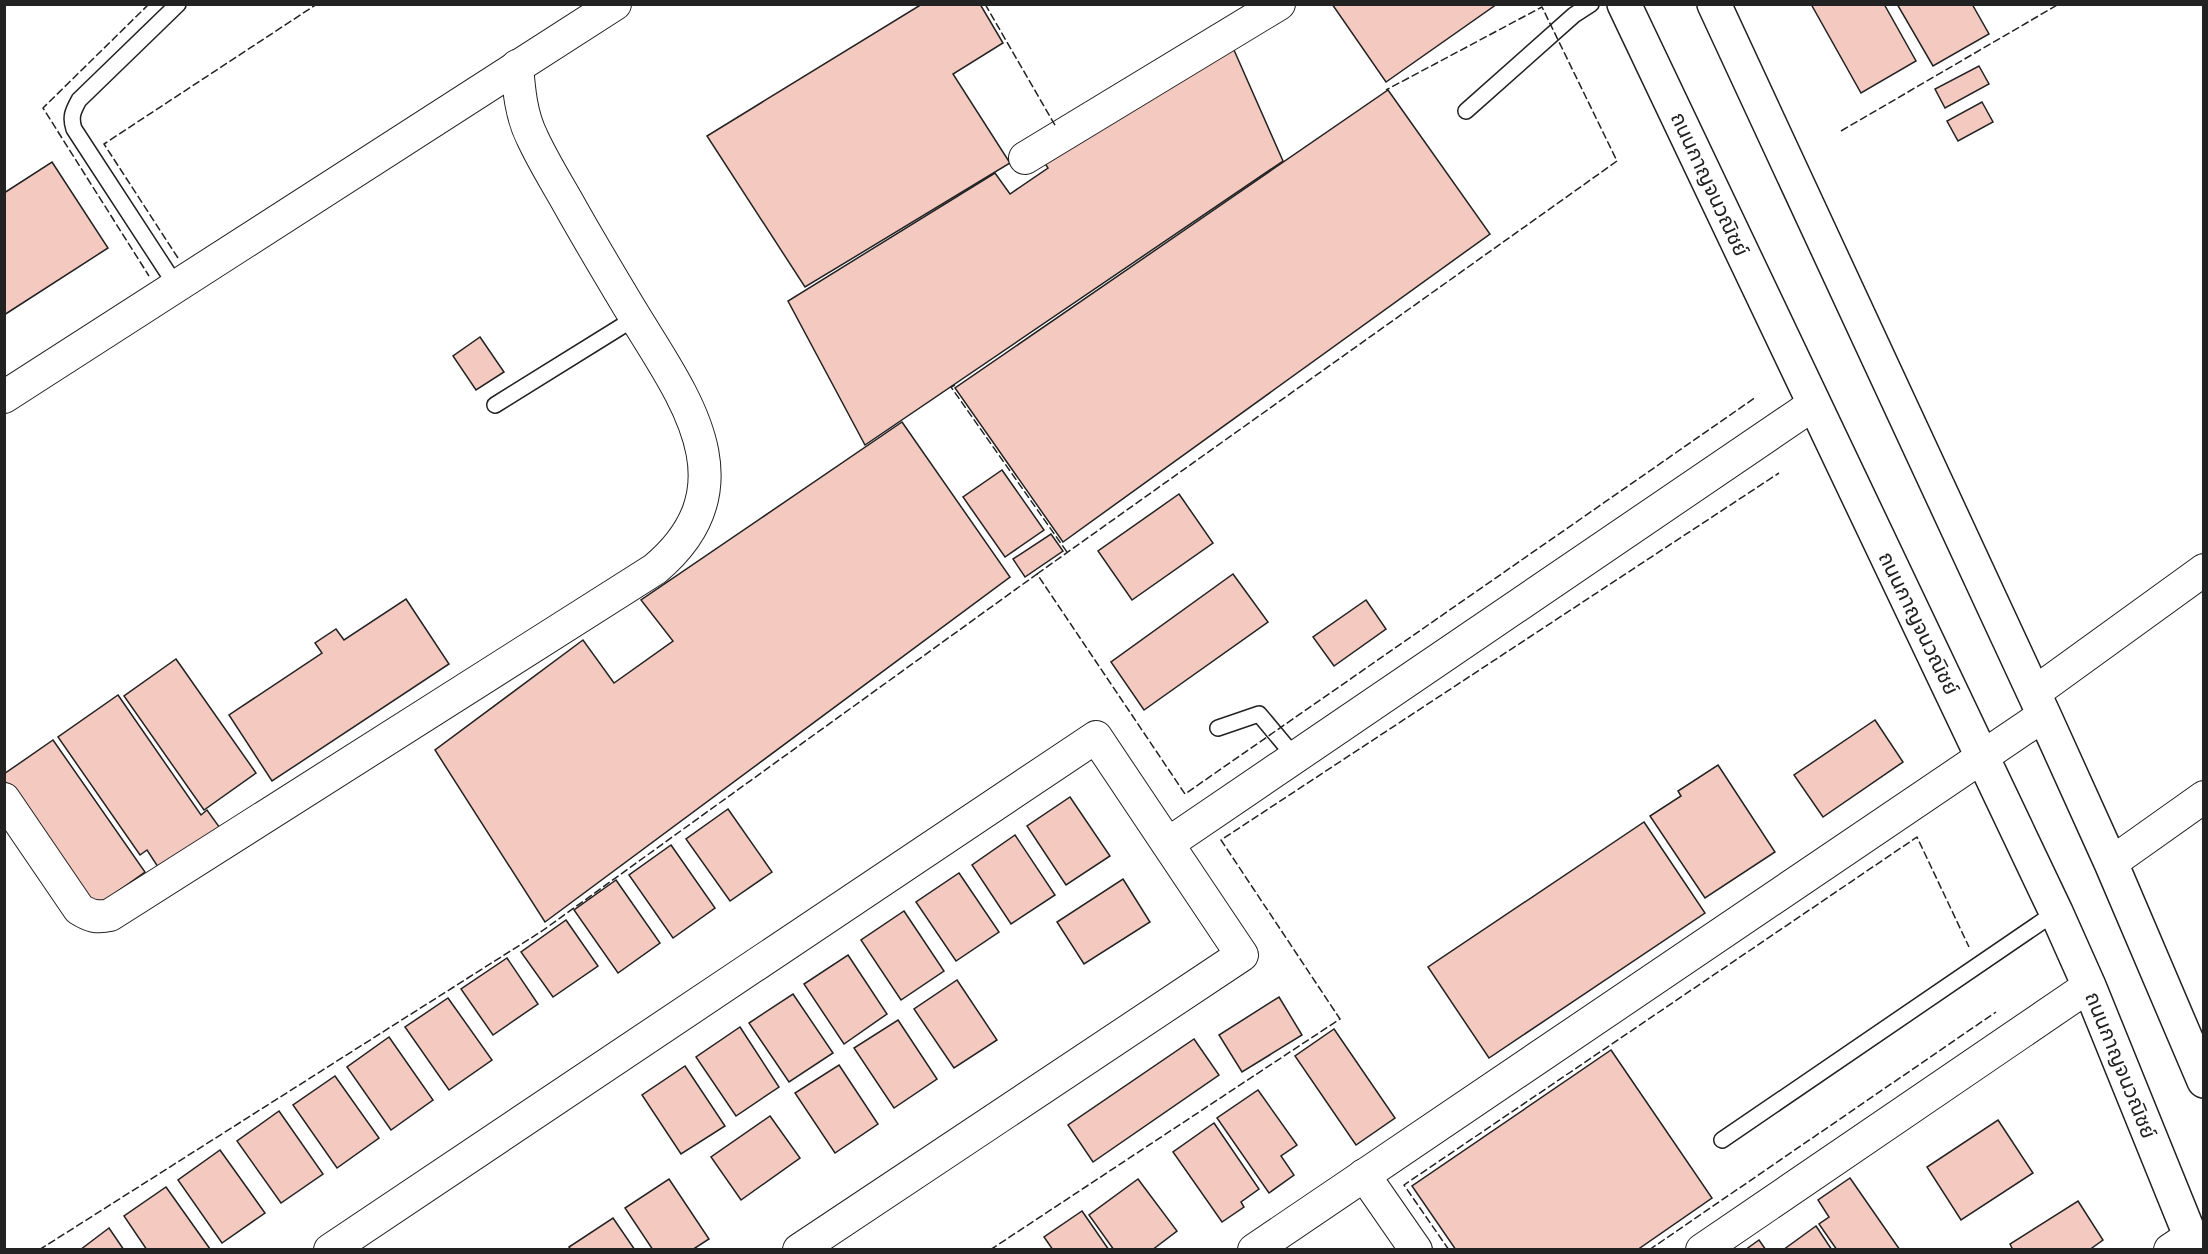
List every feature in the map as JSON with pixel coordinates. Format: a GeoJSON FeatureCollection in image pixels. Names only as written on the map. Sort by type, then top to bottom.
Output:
{"type":"FeatureCollection","features":[{"type":"Feature","properties":{"kind":"highway","name":"ถนนกาญจนวณิชย์"},"geometry":{"type":"LineString","coordinates":[[1624,4],[2056,912],[2089,986],[2186,1245]]}},
{"type":"Feature","properties":{"kind":"highway"},"geometry":{"type":"LineString","coordinates":[[1714,4],[2039,704],[2111,864],[2204,1081]]}},
{"type":"Feature","properties":{"kind":"street"},"geometry":{"type":"LineString","coordinates":[[4,397],[615,4]]}},
{"type":"Feature","properties":{"kind":"street"},"geometry":{"type":"LineString","coordinates":[[1025,158],[1279,4]]}},
{"type":"Feature","properties":{"kind":"street"},"geometry":{"type":"LineString","coordinates":[[4,799],[79,909],[100,917],[110,915],[656,569],[679,546],[694,521],[704,488],[704,462],[695,424],[679,387],[599,258],[531,136],[520,98],[517,66]]}},
{"type":"Feature","properties":{"kind":"street"},"geometry":{"type":"LineString","coordinates":[[1169,843],[1814,404]]}},
{"type":"Feature","properties":{"kind":"street"},"geometry":{"type":"LineString","coordinates":[[1254,1250],[1983,757],[2039,704],[2204,570]]}},
{"type":"Feature","properties":{"kind":"street"},"geometry":{"type":"LineString","coordinates":[[330,1250],[1096,737],[1242,955],[799,1250]]}},
{"type":"Feature","properties":{"kind":"street"},"geometry":{"type":"LineString","coordinates":[[2111,864],[2204,797]]}},
{"type":"Feature","properties":{"kind":"street"},"geometry":{"type":"LineString","coordinates":[[1702,1250],[2089,986]]}},
{"type":"Feature","properties":{"kind":"street"},"geometry":{"type":"LineString","coordinates":[[1364,1175],[1416,1250]]}},
{"type":"Feature","properties":{"kind":"lane"},"geometry":{"type":"LineString","coordinates":[[177,287],[71,121],[79,100],[178,4]]}},
{"type":"Feature","properties":{"kind":"lane"},"geometry":{"type":"LineString","coordinates":[[1466,111],[1574,15],[1591,4]]}},
{"type":"Feature","properties":{"kind":"lane"},"geometry":{"type":"LineString","coordinates":[[495,405],[635,318]]}},
{"type":"Feature","properties":{"kind":"lane"},"geometry":{"type":"LineString","coordinates":[[1218,728],[1259,714],[1295,757]]}},
{"type":"Feature","properties":{"kind":"lane"},"geometry":{"type":"LineString","coordinates":[[1722,1140],[2056,912]]}},
{"type":"Feature","properties":{"kind":"building"},"geometry":{"type":"Polygon","coordinates":[[[922,4],[980,4],[1003,43],[953,74],[1010,163],[805,287],[707,136],[922,4]]]}},
{"type":"Feature","properties":{"kind":"building"},"geometry":{"type":"Polygon","coordinates":[[[1332,4],[1497,4],[1386,82],[1332,4]]]}},
{"type":"Feature","properties":{"kind":"building"},"geometry":{"type":"Polygon","coordinates":[[[1811,4],[1884,4],[1916,61],[1861,93],[1811,4]]]}},
{"type":"Feature","properties":{"kind":"building"},"geometry":{"type":"Polygon","coordinates":[[[1897,4],[1972,4],[1989,34],[1933,66],[1897,4]]]}},
{"type":"Feature","properties":{"kind":"building"},"geometry":{"type":"Polygon","coordinates":[[[1230,41],[1283,161],[865,445],[788,301],[995,173],[1010,194],[1048,168],[1041,157],[1230,41]]]}},
{"type":"Feature","properties":{"kind":"building"},"geometry":{"type":"Polygon","coordinates":[[[1979,66],[1989,84],[1945,108],[1935,89],[1979,66]]]}},
{"type":"Feature","properties":{"kind":"building"},"geometry":{"type":"Polygon","coordinates":[[[1388,90],[1490,234],[1063,542],[955,388],[1388,90]]]}},
{"type":"Feature","properties":{"kind":"building"},"geometry":{"type":"Polygon","coordinates":[[[1982,102],[1993,122],[1958,141],[1947,121],[1982,102]]]}},
{"type":"Feature","properties":{"kind":"building"},"geometry":{"type":"Polygon","coordinates":[[[52,162],[108,248],[4,315],[4,193],[52,162]]]}},
{"type":"Feature","properties":{"kind":"building"},"geometry":{"type":"Polygon","coordinates":[[[480,337],[504,372],[476,390],[453,356],[480,337]]]}},
{"type":"Feature","properties":{"kind":"building"},"geometry":{"type":"Polygon","coordinates":[[[902,422],[1010,577],[545,922],[435,750],[583,640],[614,683],[673,641],[641,600],[902,422]]]}},
{"type":"Feature","properties":{"kind":"building"},"geometry":{"type":"Polygon","coordinates":[[[1002,470],[1044,530],[1005,557],[963,497],[1002,470]]]}},
{"type":"Feature","properties":{"kind":"building"},"geometry":{"type":"Polygon","coordinates":[[[1179,494],[1213,543],[1132,600],[1098,551],[1179,494]]]}},
{"type":"Feature","properties":{"kind":"building"},"geometry":{"type":"Polygon","coordinates":[[[1051,534],[1063,551],[1025,577],[1013,559],[1051,534]]]}},
{"type":"Feature","properties":{"kind":"building"},"geometry":{"type":"Polygon","coordinates":[[[1233,574],[1268,622],[1144,710],[1111,662],[1233,574]]]}},
{"type":"Feature","properties":{"kind":"building"},"geometry":{"type":"Polygon","coordinates":[[[406,599],[449,664],[272,781],[229,715],[322,653],[315,643],[336,629],[344,640],[406,599]]]}},
{"type":"Feature","properties":{"kind":"building"},"geometry":{"type":"Polygon","coordinates":[[[1366,600],[1386,629],[1334,666],[1313,637],[1366,600]]]}},
{"type":"Feature","properties":{"kind":"building"},"geometry":{"type":"Polygon","coordinates":[[[176,659],[256,773],[204,810],[124,696],[176,659]]]}},
{"type":"Feature","properties":{"kind":"building"},"geometry":{"type":"Polygon","coordinates":[[[118,695],[201,815],[207,810],[220,828],[160,870],[147,850],[140,855],[58,737],[118,695]]]}},
{"type":"Feature","properties":{"kind":"building"},"geometry":{"type":"Polygon","coordinates":[[[1875,720],[1903,762],[1823,817],[1794,775],[1875,720]]]}},
{"type":"Feature","properties":{"kind":"building"},"geometry":{"type":"Polygon","coordinates":[[[53,740],[145,872],[94,908],[4,780],[4,774],[53,740]]]}},
{"type":"Feature","properties":{"kind":"building"},"geometry":{"type":"Polygon","coordinates":[[[1718,765],[1775,852],[1705,898],[1650,816],[1681,796],[1678,791],[1718,765]]]}},
{"type":"Feature","properties":{"kind":"building"},"geometry":{"type":"Polygon","coordinates":[[[1070,797],[1110,856],[1066,885],[1027,826],[1070,797]]]}},
{"type":"Feature","properties":{"kind":"building"},"geometry":{"type":"Polygon","coordinates":[[[728,809],[772,872],[730,901],[686,839],[728,809]]]}},
{"type":"Feature","properties":{"kind":"building"},"geometry":{"type":"Polygon","coordinates":[[[1644,822],[1705,913],[1489,1058],[1428,967],[1644,822]]]}},
{"type":"Feature","properties":{"kind":"building"},"geometry":{"type":"Polygon","coordinates":[[[1015,835],[1055,895],[1011,924],[972,865],[1015,835]]]}},
{"type":"Feature","properties":{"kind":"building"},"geometry":{"type":"Polygon","coordinates":[[[671,845],[715,908],[673,938],[629,875],[671,845]]]}},
{"type":"Feature","properties":{"kind":"building"},"geometry":{"type":"Polygon","coordinates":[[[959,873],[999,932],[956,961],[916,902],[959,873]]]}},
{"type":"Feature","properties":{"kind":"building"},"geometry":{"type":"Polygon","coordinates":[[[1123,879],[1150,922],[1084,964],[1057,922],[1123,879]]]}},
{"type":"Feature","properties":{"kind":"building"},"geometry":{"type":"Polygon","coordinates":[[[616,880],[660,943],[618,973],[574,910],[616,880]]]}},
{"type":"Feature","properties":{"kind":"building"},"geometry":{"type":"Polygon","coordinates":[[[904,911],[944,971],[901,1000],[861,940],[904,911]]]}},
{"type":"Feature","properties":{"kind":"building"},"geometry":{"type":"Polygon","coordinates":[[[566,920],[598,966],[553,997],[521,952],[566,920]]]}},
{"type":"Feature","properties":{"kind":"building"},"geometry":{"type":"Polygon","coordinates":[[[848,955],[887,1014],[844,1044],[804,984],[848,955]]]}},
{"type":"Feature","properties":{"kind":"building"},"geometry":{"type":"Polygon","coordinates":[[[507,958],[538,1004],[493,1035],[461,989],[507,958]]]}},
{"type":"Feature","properties":{"kind":"building"},"geometry":{"type":"Polygon","coordinates":[[[957,980],[997,1040],[954,1068],[914,1009],[957,980]]]}},
{"type":"Feature","properties":{"kind":"building"},"geometry":{"type":"Polygon","coordinates":[[[793,994],[833,1053],[789,1082],[749,1023],[793,994]]]}},
{"type":"Feature","properties":{"kind":"building"},"geometry":{"type":"Polygon","coordinates":[[[1279,997],[1302,1035],[1242,1072],[1219,1035],[1279,997]]]}},
{"type":"Feature","properties":{"kind":"building"},"geometry":{"type":"Polygon","coordinates":[[[448,998],[492,1060],[449,1090],[405,1027],[448,998]]]}},
{"type":"Feature","properties":{"kind":"building"},"geometry":{"type":"Polygon","coordinates":[[[898,1020],[937,1079],[894,1108],[854,1048],[898,1020]]]}},
{"type":"Feature","properties":{"kind":"building"},"geometry":{"type":"Polygon","coordinates":[[[740,1027],[779,1087],[736,1116],[696,1057],[740,1027]]]}},
{"type":"Feature","properties":{"kind":"building"},"geometry":{"type":"Polygon","coordinates":[[[1334,1029],[1395,1118],[1356,1145],[1295,1056],[1334,1029]]]}},
{"type":"Feature","properties":{"kind":"building"},"geometry":{"type":"Polygon","coordinates":[[[389,1037],[433,1100],[391,1130],[347,1067],[389,1037]]]}},
{"type":"Feature","properties":{"kind":"building"},"geometry":{"type":"Polygon","coordinates":[[[1194,1039],[1219,1075],[1093,1162],[1068,1125],[1194,1039]]]}},
{"type":"Feature","properties":{"kind":"building"},"geometry":{"type":"Polygon","coordinates":[[[1611,1050],[1712,1198],[1637,1250],[1456,1250],[1412,1186],[1611,1050]]]}},
{"type":"Feature","properties":{"kind":"building"},"geometry":{"type":"Polygon","coordinates":[[[839,1065],[878,1124],[835,1153],[795,1093],[839,1065]]]}},
{"type":"Feature","properties":{"kind":"building"},"geometry":{"type":"Polygon","coordinates":[[[685,1066],[725,1126],[681,1154],[642,1095],[685,1066]]]}},
{"type":"Feature","properties":{"kind":"building"},"geometry":{"type":"Polygon","coordinates":[[[335,1076],[379,1138],[337,1168],[293,1105],[335,1076]]]}},
{"type":"Feature","properties":{"kind":"building"},"geometry":{"type":"Polygon","coordinates":[[[1258,1090],[1297,1145],[1281,1156],[1294,1175],[1269,1193],[1217,1118],[1258,1090]]]}},
{"type":"Feature","properties":{"kind":"building"},"geometry":{"type":"Polygon","coordinates":[[[279,1111],[323,1174],[281,1203],[237,1141],[279,1111]]]}},
{"type":"Feature","properties":{"kind":"building"},"geometry":{"type":"Polygon","coordinates":[[[770,1116],[800,1158],[741,1200],[711,1157],[770,1116]]]}},
{"type":"Feature","properties":{"kind":"building"},"geometry":{"type":"Polygon","coordinates":[[[1998,1120],[2033,1173],[1961,1220],[1927,1167],[1998,1120]]]}},
{"type":"Feature","properties":{"kind":"building"},"geometry":{"type":"Polygon","coordinates":[[[1214,1123],[1259,1189],[1241,1202],[1244,1207],[1222,1222],[1173,1152],[1214,1123]]]}},
{"type":"Feature","properties":{"kind":"building"},"geometry":{"type":"Polygon","coordinates":[[[220,1150],[265,1213],[222,1243],[178,1180],[220,1150]]]}},
{"type":"Feature","properties":{"kind":"building"},"geometry":{"type":"Polygon","coordinates":[[[1850,1178],[1900,1250],[1837,1250],[1819,1224],[1829,1217],[1818,1200],[1850,1178]]]}},
{"type":"Feature","properties":{"kind":"building"},"geometry":{"type":"Polygon","coordinates":[[[669,1179],[709,1239],[692,1250],[653,1250],[625,1208],[669,1179]]]}},
{"type":"Feature","properties":{"kind":"building"},"geometry":{"type":"Polygon","coordinates":[[[1138,1179],[1177,1231],[1152,1250],[1114,1250],[1089,1215],[1138,1179]]]}},
{"type":"Feature","properties":{"kind":"building"},"geometry":{"type":"Polygon","coordinates":[[[166,1187],[209,1250],[147,1250],[124,1216],[166,1187]]]}},
{"type":"Feature","properties":{"kind":"building"},"geometry":{"type":"Polygon","coordinates":[[[2078,1201],[2103,1240],[2089,1250],[2013,1250],[2010,1244],[2078,1201]]]}},
{"type":"Feature","properties":{"kind":"building"},"geometry":{"type":"Polygon","coordinates":[[[1082,1211],[1109,1250],[1053,1250],[1044,1237],[1082,1211]]]}},
{"type":"Feature","properties":{"kind":"building"},"geometry":{"type":"Polygon","coordinates":[[[613,1218],[635,1250],[571,1250],[569,1247],[613,1218]]]}},
{"type":"Feature","properties":{"kind":"building"},"geometry":{"type":"Polygon","coordinates":[[[1816,1226],[1832,1250],[1783,1250],[1816,1226]]]}},
{"type":"Feature","properties":{"kind":"building"},"geometry":{"type":"Polygon","coordinates":[[[109,1228],[124,1250],[80,1250],[109,1228]]]}},
{"type":"Feature","properties":{"kind":"building"},"geometry":{"type":"Polygon","coordinates":[[[1759,1240],[1766,1250],[1745,1250],[1759,1240]]]}},
{"type":"Feature","properties":{"kind":"fence"},"geometry":{"type":"LineString","coordinates":[[149,4],[43,108],[149,276]]}},
{"type":"Feature","properties":{"kind":"fence"},"geometry":{"type":"LineString","coordinates":[[178,258],[104,144],[317,4]]}},
{"type":"Feature","properties":{"kind":"fence"},"geometry":{"type":"LineString","coordinates":[[985,4],[1056,127]]}},
{"type":"Feature","properties":{"kind":"fence"},"geometry":{"type":"LineString","coordinates":[[1841,131],[2059,4]]}},
{"type":"Feature","properties":{"kind":"fence"},"geometry":{"type":"LineString","coordinates":[[1037,574],[1617,161],[1542,7],[1386,90]]}},
{"type":"Feature","properties":{"kind":"fence"},"geometry":{"type":"LineString","coordinates":[[955,385],[951,387],[1067,552]]}},
{"type":"Feature","properties":{"kind":"fence"},"geometry":{"type":"LineString","coordinates":[[39,1250],[542,931],[1037,574],[1185,794],[1756,397]]}},
{"type":"Feature","properties":{"kind":"fence"},"geometry":{"type":"LineString","coordinates":[[990,1250],[1340,1019],[1221,840],[1779,473]]}},
{"type":"Feature","properties":{"kind":"fence"},"geometry":{"type":"LineString","coordinates":[[1449,1250],[1404,1185],[1917,837],[1969,947]]}},
{"type":"Feature","properties":{"kind":"fence"},"geometry":{"type":"LineString","coordinates":[[1649,1250],[1996,1012]]}}]}
